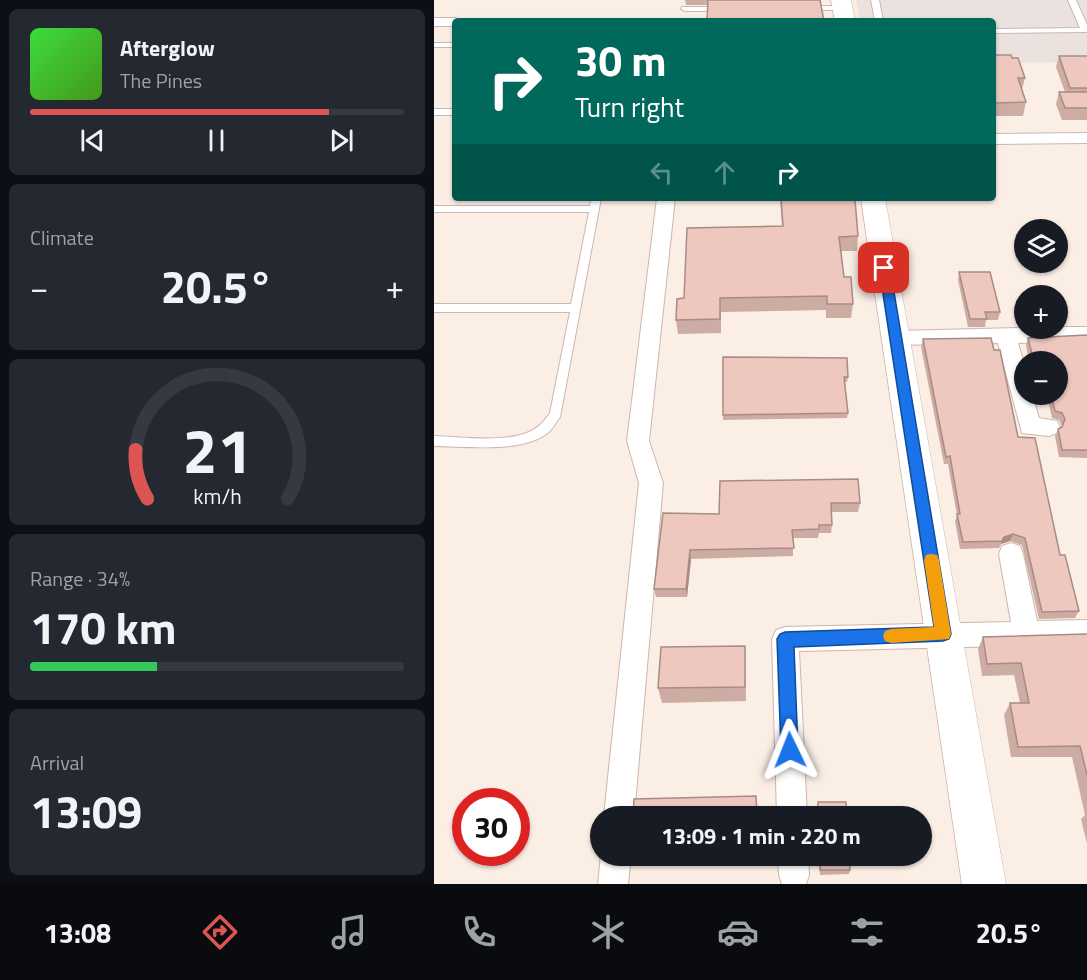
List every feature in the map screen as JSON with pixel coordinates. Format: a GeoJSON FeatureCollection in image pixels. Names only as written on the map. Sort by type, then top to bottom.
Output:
{"type":"FeatureCollection","features":[{"type":"Feature","properties":{"kind":"street"},"geometry":{"type":"LineString","coordinates":[[434,22],[452,22]]}},
{"type":"Feature","properties":{"kind":"street"},"geometry":{"type":"LineString","coordinates":[[996,139],[1088,138]]}},
{"type":"Feature","properties":{"kind":"street"},"geometry":{"type":"LineString","coordinates":[[620,806],[652,483],[638,441],[666,201]]}},
{"type":"Feature","properties":{"kind":"street"},"geometry":{"type":"LineString","coordinates":[[873,201],[984,884]]}},
{"type":"Feature","properties":{"kind":"street"},"geometry":{"type":"LineString","coordinates":[[896,338],[1088,334]]}},
{"type":"Feature","properties":{"kind":"street"},"geometry":{"type":"LineString","coordinates":[[1006,335],[1030,427]]}},
{"type":"Feature","properties":{"kind":"street"},"geometry":{"type":"LineString","coordinates":[[1011,554],[1026,633]]}},
{"type":"Feature","properties":{"kind":"street"},"geometry":{"type":"LineString","coordinates":[[792,806],[785,639],[1088,632]]}},
{"type":"Feature","properties":{"kind":"street"},"geometry":{"type":"LineString","coordinates":[[613,884],[615,866]]}},
{"type":"Feature","properties":{"kind":"lane"},"geometry":{"type":"LineString","coordinates":[[875,0],[878,18]]}},
{"type":"Feature","properties":{"kind":"lane"},"geometry":{"type":"LineString","coordinates":[[996,31],[1085,30],[1072,0]]}},
{"type":"Feature","properties":{"kind":"lane"},"geometry":{"type":"LineString","coordinates":[[797,8],[843,10]]}},
{"type":"Feature","properties":{"kind":"lane"},"geometry":{"type":"LineString","coordinates":[[685,9],[730,9]]}},
{"type":"Feature","properties":{"kind":"lane"},"geometry":{"type":"LineString","coordinates":[[435,47],[452,45]]}},
{"type":"Feature","properties":{"kind":"lane"},"geometry":{"type":"LineString","coordinates":[[434,112],[452,112]]}},
{"type":"Feature","properties":{"kind":"lane"},"geometry":{"type":"LineString","coordinates":[[434,209],[595,204],[556,414],[543,430],[528,437],[506,441],[434,441]]}},
{"type":"Feature","properties":{"kind":"lane"},"geometry":{"type":"LineString","coordinates":[[434,308],[575,309]]}},
{"type":"Feature","properties":{"kind":"shaded area"},"geometry":{"type":"Polygon","coordinates":[[[856,0],[1087,0],[1087,62],[996,63],[996,18],[859,18],[856,0]]]}},
{"type":"Feature","properties":{"kind":"building"},"geometry":{"type":"Polygon","coordinates":[[[708,0],[820,0],[823,18],[707,18],[708,0]]]}},
{"type":"Feature","properties":{"kind":"building"},"geometry":{"type":"Polygon","coordinates":[[[996,55],[1011,55],[1012,58],[1018,58],[1025,78],[1018,78],[1026,102],[996,103],[996,55]]]}},
{"type":"Feature","properties":{"kind":"building"},"geometry":{"type":"Polygon","coordinates":[[[1059,56],[1088,56],[1088,88],[1070,88],[1059,56]]]}},
{"type":"Feature","properties":{"kind":"building"},"geometry":{"type":"Polygon","coordinates":[[[1059,92],[1088,92],[1088,108],[1065,108],[1059,92]]]}},
{"type":"Feature","properties":{"kind":"building"},"geometry":{"type":"Polygon","coordinates":[[[781,201],[855,201],[858,236],[839,237],[844,277],[851,277],[853,304],[827,304],[827,296],[720,298],[720,319],[676,320],[677,299],[684,298],[687,228],[783,226],[781,201]]]}},
{"type":"Feature","properties":{"kind":"building"},"geometry":{"type":"Polygon","coordinates":[[[959,272],[990,272],[1000,312],[985,312],[987,319],[970,319],[959,272]]]}},
{"type":"Feature","properties":{"kind":"building"},"geometry":{"type":"Polygon","coordinates":[[[1088,335],[1088,450],[1062,450],[1058,429],[1062,427],[1065,419],[1062,413],[1055,411],[1054,405],[1068,405],[1068,351],[1031,351],[1028,339],[1068,339],[1068,336],[1088,335]]]}},
{"type":"Feature","properties":{"kind":"building"},"geometry":{"type":"Polygon","coordinates":[[[991,338],[994,350],[1000,350],[1018,437],[1035,438],[1060,555],[1065,555],[1079,611],[1042,612],[1025,538],[1013,534],[1004,537],[1002,541],[963,542],[950,456],[946,457],[923,339],[991,338]]]}},
{"type":"Feature","properties":{"kind":"building"},"geometry":{"type":"Polygon","coordinates":[[[723,357],[847,358],[848,377],[844,377],[848,413],[723,415],[723,357]]]}},
{"type":"Feature","properties":{"kind":"building"},"geometry":{"type":"Polygon","coordinates":[[[858,479],[860,503],[831,503],[832,525],[819,525],[819,529],[792,530],[794,548],[690,550],[686,589],[654,589],[663,513],[719,514],[720,481],[858,479]]]}},
{"type":"Feature","properties":{"kind":"building"},"geometry":{"type":"Polygon","coordinates":[[[1088,634],[1088,779],[1080,746],[1018,747],[1010,703],[1029,703],[1021,663],[987,664],[983,637],[1088,634]]]}},
{"type":"Feature","properties":{"kind":"building"},"geometry":{"type":"Polygon","coordinates":[[[745,646],[745,687],[658,688],[661,647],[745,646]]]}},
{"type":"Feature","properties":{"kind":"building"},"geometry":{"type":"Polygon","coordinates":[[[756,796],[756,806],[634,806],[634,799],[756,796]]]}},
{"type":"Feature","properties":{"kind":"building"},"geometry":{"type":"Polygon","coordinates":[[[818,802],[846,802],[846,806],[818,806],[818,802]]]}},
{"type":"Feature","properties":{"kind":"building"},"geometry":{"type":"Polygon","coordinates":[[[820,866],[850,866],[850,870],[820,870],[820,866]]]}},
{"type":"Feature","properties":{"kind":"slow traffic"},"geometry":{"type":"LineString","coordinates":[[891,636],[943,634],[931,560]]}},
{"type":"Feature","properties":{"kind":"route"},"geometry":{"type":"LineString","coordinates":[[790,750],[785,639],[943,634],[884,268]]}}]}
